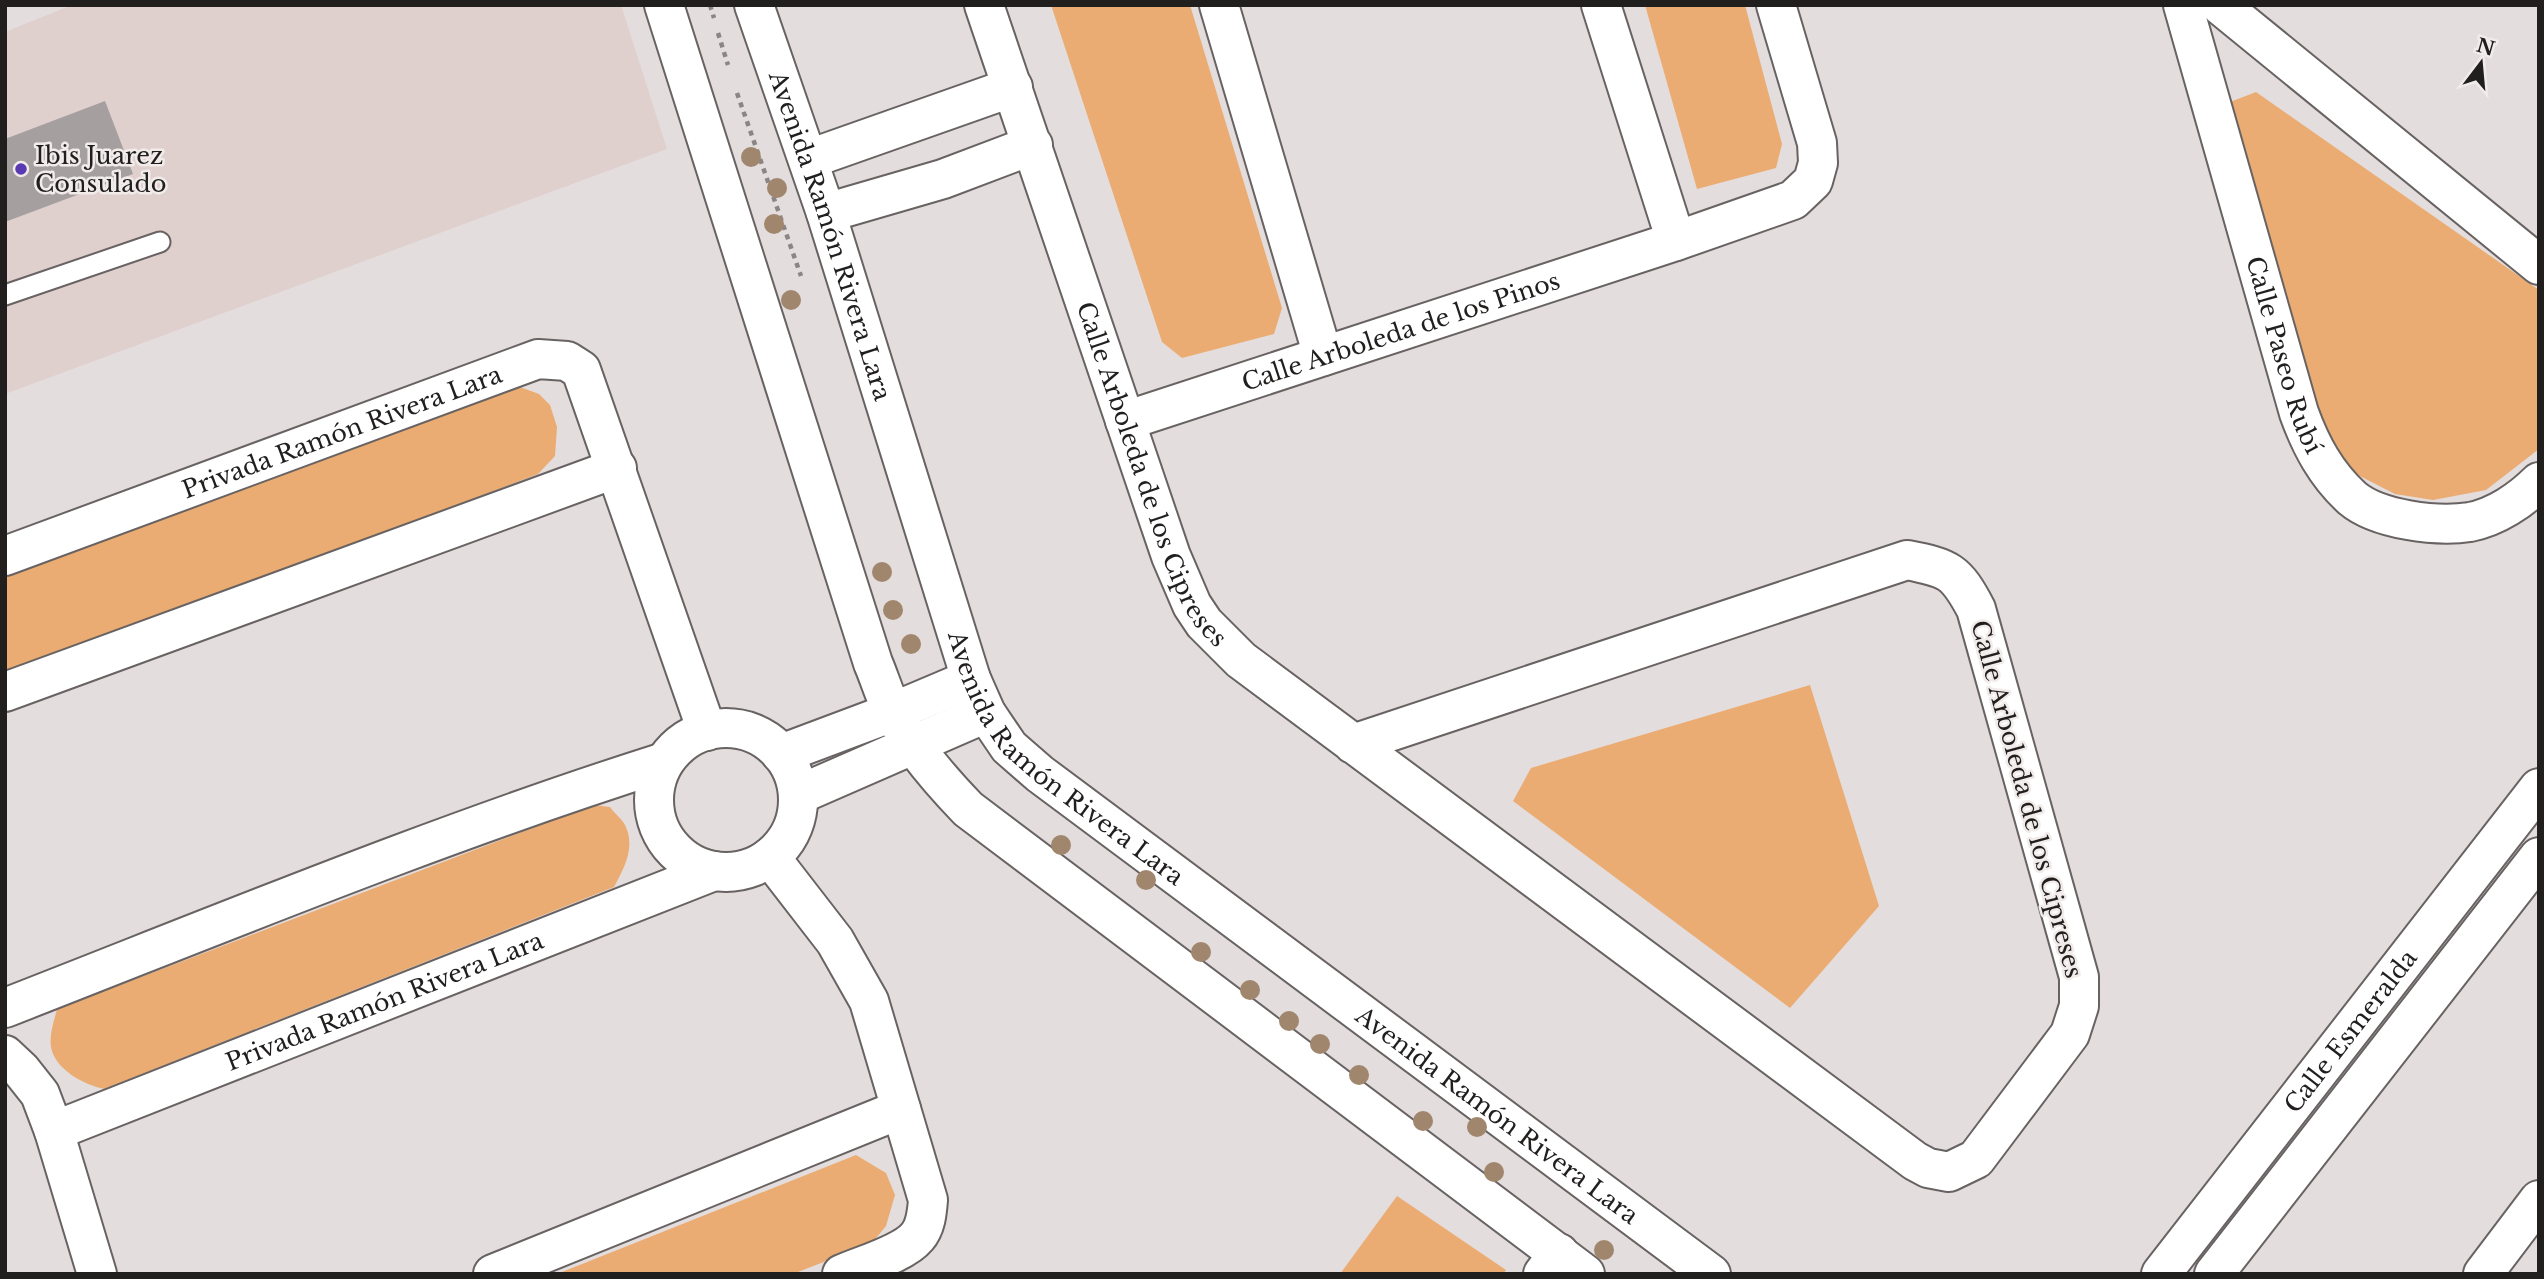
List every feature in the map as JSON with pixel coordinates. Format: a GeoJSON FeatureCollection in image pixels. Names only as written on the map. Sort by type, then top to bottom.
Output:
{"type":"FeatureCollection","features":[{"type":"Feature","properties":{"kind":"street"},"geometry":{"type":"LineString","coordinates":[[664,5],[873,663],[903,728],[936,775],[968,809],[1562,1267]]}},
{"type":"Feature","properties":{"kind":"street","name":"Avenida Ramón Rivera Lara"},"geometry":{"type":"LineString","coordinates":[[754,5],[826,213],[979,696],[1009,747],[1040,774],[1711,1274]]}},
{"type":"Feature","properties":{"kind":"street","name":"Calle Arboleda de los Cipreses"},"geometry":{"type":"LineString","coordinates":[[984,5],[1171,556],[1192,605],[1204,623],[1241,660],[1353,744],[1915,1161],[1928,1168],[1950,1172],[1976,1158],[2070,1034],[2079,1006],[2079,977],[1976,610],[1962,583],[1938,566],[1907,560],[1353,744]]}},
{"type":"Feature","properties":{"kind":"street"},"geometry":{"type":"LineString","coordinates":[[1219,5],[1323,356]]}},
{"type":"Feature","properties":{"kind":"street"},"geometry":{"type":"LineString","coordinates":[[1601,5],[1676,241]]}},
{"type":"Feature","properties":{"kind":"street","name":"Calle Arboleda de los Pinos"},"geometry":{"type":"LineString","coordinates":[[1125,421],[1676,241],[1793,200],[1813,181],[1818,163],[1817,143],[1776,5]]}},
{"type":"Feature","properties":{"kind":"street","name":"Calle Paseo Rubí"},"geometry":{"type":"LineString","coordinates":[[2183,5],[2299,413],[2311,446],[2331,476],[2355,500],[2381,514],[2426,523],[2471,522],[2503,509],[2527,494],[2539,482]]}},
{"type":"Feature","properties":{"kind":"street"},"geometry":{"type":"LineString","coordinates":[[2220,5],[2539,265]]}},
{"type":"Feature","properties":{"kind":"street"},"geometry":{"type":"LineString","coordinates":[[808,159],[1013,87]]}},
{"type":"Feature","properties":{"kind":"street"},"geometry":{"type":"LineString","coordinates":[[826,213],[943,179],[1033,145]]}},
{"type":"Feature","properties":{"kind":"street","name":"Privada Ramón Rivera Lara"},"geometry":{"type":"LineString","coordinates":[[5,556],[538,359],[567,361],[581,370],[707,731]]}},
{"type":"Feature","properties":{"kind":"street"},"geometry":{"type":"LineString","coordinates":[[5,692],[617,468]]}},
{"type":"Feature","properties":{"kind":"street"},"geometry":{"type":"LineString","coordinates":[[798,796],[903,728],[979,696]]}},
{"type":"Feature","properties":{"kind":"street"},"geometry":{"type":"LineString","coordinates":[[781,754],[903,728]]}},
{"type":"Feature","properties":{"kind":"street"},"geometry":{"type":"LineString","coordinates":[[727,729],[748,732],[781,754],[793,773],[798,796],[797,813],[792,830],[770,857],[752,867],[733,872],[714,871],[695,866],[679,855],[666,840],[654,803],[656,784],[664,762],[689,738],[707,731],[727,729]]}},
{"type":"Feature","properties":{"kind":"street"},"geometry":{"type":"LineString","coordinates":[[5,1008],[392,857],[603,781],[664,762]]}},
{"type":"Feature","properties":{"kind":"street","name":"Calle Esmeralda"},"geometry":{"type":"LineString","coordinates":[[2161,1274],[2539,788]]}},
{"type":"Feature","properties":{"kind":"street"},"geometry":{"type":"LineString","coordinates":[[770,857],[835,941],[869,1001],[928,1200],[926,1221],[919,1236],[906,1247],[842,1274]]}},
{"type":"Feature","properties":{"kind":"street","name":"Calle Esmeralda"},"geometry":{"type":"LineString","coordinates":[[2214,1274],[2539,857]]}},
{"type":"Feature","properties":{"kind":"street","name":"Privada Ramón Rivera Lara"},"geometry":{"type":"LineString","coordinates":[[54,1131],[714,871]]}},
{"type":"Feature","properties":{"kind":"street"},"geometry":{"type":"LineString","coordinates":[[5,1055],[22,1070],[40,1094],[54,1131],[97,1274]]}},
{"type":"Feature","properties":{"kind":"street"},"geometry":{"type":"LineString","coordinates":[[493,1274],[901,1109]]}},
{"type":"Feature","properties":{"kind":"street"},"geometry":{"type":"LineString","coordinates":[[2483,1274],[2539,1200]]}},
{"type":"Feature","properties":{"kind":"lane"},"geometry":{"type":"LineString","coordinates":[[5,295],[160,242]]}},
{"type":"Feature","properties":{"kind":"path"},"geometry":{"type":"LineString","coordinates":[[710,5],[732,76]]}},
{"type":"Feature","properties":{"kind":"path"},"geometry":{"type":"LineString","coordinates":[[735,88],[804,285]]}},
{"type":"Feature","properties":{"kind":"shaded area"},"geometry":{"type":"Polygon","coordinates":[[[72,5],[621,5],[667,149],[5,394],[5,32],[72,5]]]}},
{"type":"Feature","properties":{"kind":"shaded area"},"geometry":{"type":"Polygon","coordinates":[[[1051,5],[1190,5],[1282,308],[1274,334],[1182,358],[1162,342],[1051,5]]]}},
{"type":"Feature","properties":{"kind":"shaded area"},"geometry":{"type":"Polygon","coordinates":[[[1645,5],[1745,5],[1782,144],[1776,168],[1697,189],[1645,5]]]}},
{"type":"Feature","properties":{"kind":"shaded area"},"geometry":{"type":"Polygon","coordinates":[[[2256,92],[2539,290],[2539,449],[2486,490],[2433,500],[2395,494],[2352,472],[2334,457],[2225,104],[2256,92]]]}},
{"type":"Feature","properties":{"kind":"shaded area"},"geometry":{"type":"Polygon","coordinates":[[[520,387],[539,394],[550,405],[557,427],[555,456],[538,474],[5,677],[5,574],[520,387]]]}},
{"type":"Feature","properties":{"kind":"shaded area"},"geometry":{"type":"Polygon","coordinates":[[[1810,685],[1879,906],[1790,1008],[1513,801],[1531,768],[1810,685]]]}},
{"type":"Feature","properties":{"kind":"shaded area"},"geometry":{"type":"Polygon","coordinates":[[[593,805],[610,807],[624,823],[628,833],[627,857],[614,887],[104,1089],[72,1075],[58,1063],[54,1055],[51,1038],[57,1009],[593,805]]]}},
{"type":"Feature","properties":{"kind":"shaded area"},"geometry":{"type":"Polygon","coordinates":[[[856,1155],[886,1173],[895,1195],[886,1226],[872,1243],[793,1274],[557,1274],[856,1155]]]}},
{"type":"Feature","properties":{"kind":"shaded area"},"geometry":{"type":"Polygon","coordinates":[[[1397,1196],[1506,1270],[1503,1274],[1340,1274],[1397,1196]]]}},
{"type":"Feature","properties":{"kind":"building"},"geometry":{"type":"Polygon","coordinates":[[[105,101],[133,174],[5,222],[5,139],[105,101]]]}},
{"type":"Feature","properties":{"kind":"place","name":"Ibis Juarez Consulado"},"geometry":{"type":"Point","coordinates":[21,169]}}]}
